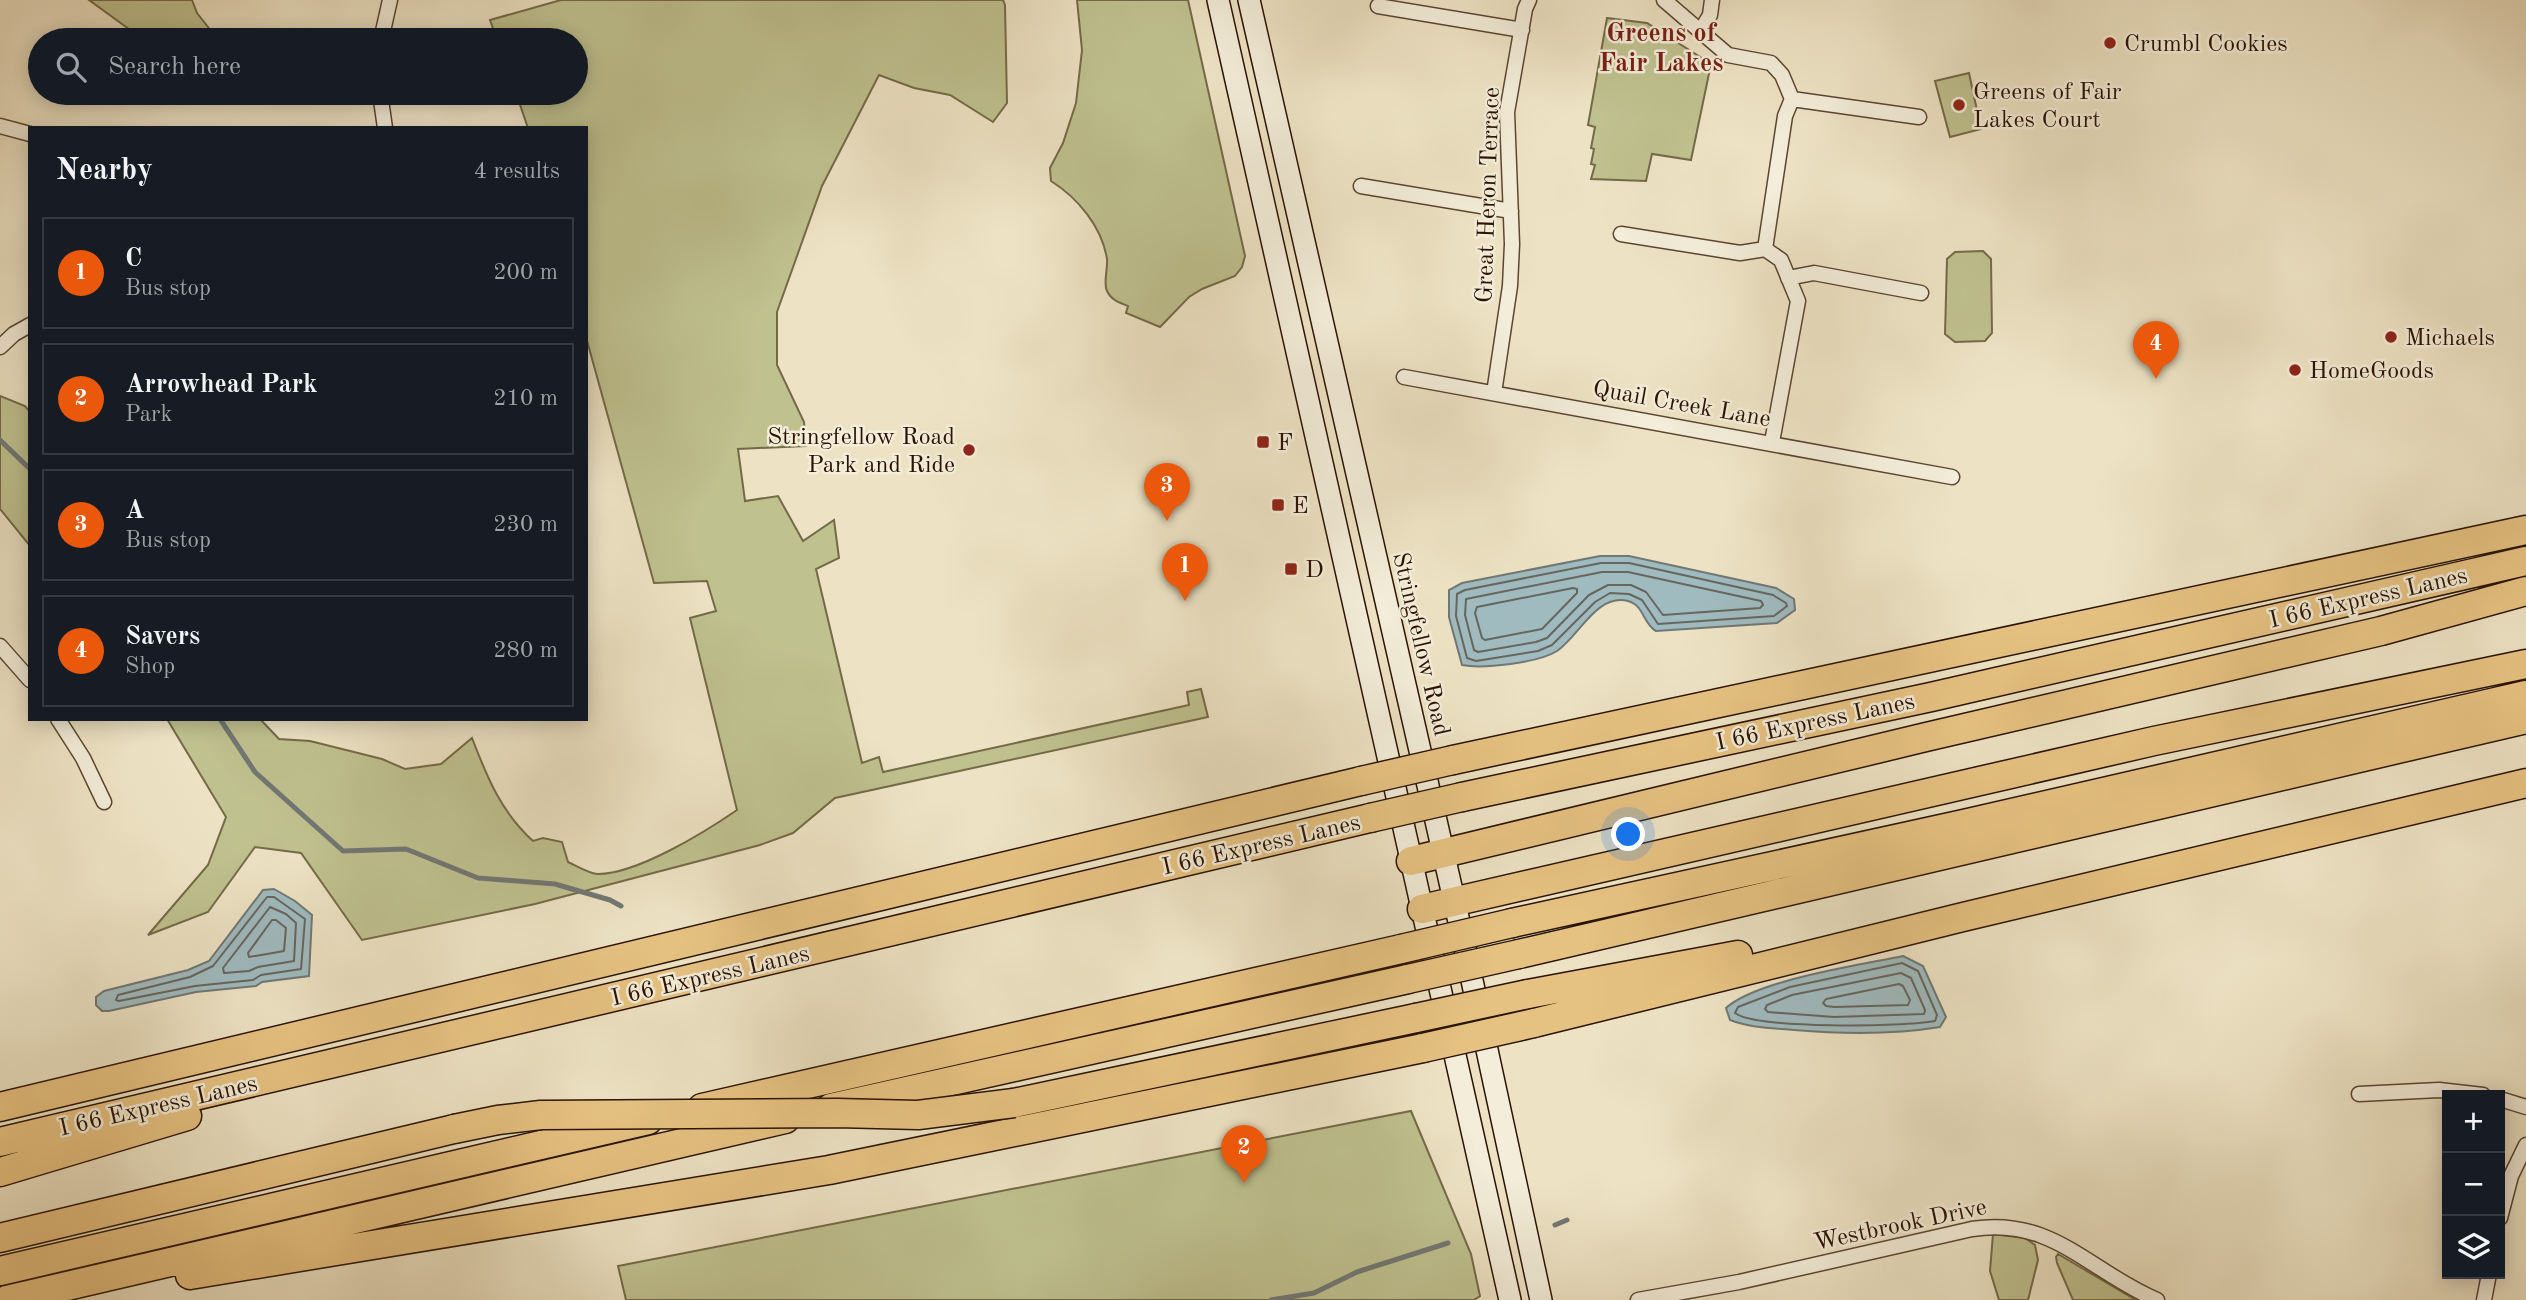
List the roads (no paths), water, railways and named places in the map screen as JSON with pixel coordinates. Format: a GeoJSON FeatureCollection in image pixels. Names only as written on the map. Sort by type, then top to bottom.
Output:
{"type":"FeatureCollection","features":[{"type":"Feature","properties":{"kind":"highway"},"geometry":{"type":"LineString","coordinates":[[2478,541],[2526,523]]}},
{"type":"Feature","properties":{"kind":"highway"},"geometry":{"type":"LineString","coordinates":[[0,1107],[1361,781],[2526,530]]}},
{"type":"Feature","properties":{"kind":"highway","name":"I 66 Express Lanes"},"geometry":{"type":"LineString","coordinates":[[0,1142],[1370,818],[1931,696],[2526,561]]}},
{"type":"Feature","properties":{"kind":"highway"},"geometry":{"type":"LineString","coordinates":[[1411,861],[2381,631],[2526,591]]}},
{"type":"Feature","properties":{"kind":"highway"},"geometry":{"type":"LineString","coordinates":[[1422,909],[2154,741],[2526,664]]}},
{"type":"Feature","properties":{"kind":"highway"},"geometry":{"type":"LineString","coordinates":[[0,1271],[700,1108],[2526,695]]}},
{"type":"Feature","properties":{"kind":"highway"},"geometry":{"type":"LineString","coordinates":[[7,1300],[860,1102],[1519,954],[2526,719]]}},
{"type":"Feature","properties":{"kind":"highway"},"geometry":{"type":"LineString","coordinates":[[35,1300],[829,1170],[1423,1048],[2526,783]]}},
{"type":"Feature","properties":{"kind":"highway"},"geometry":{"type":"LineString","coordinates":[[0,1238],[498,1120],[541,1115],[918,1115],[1014,1103],[1528,994],[1963,917]]}},
{"type":"Feature","properties":{"kind":"highway"},"geometry":{"type":"LineString","coordinates":[[0,1172],[468,1032]]}},
{"type":"Feature","properties":{"kind":"main road"},"geometry":{"type":"LineString","coordinates":[[1218,0],[1510,1300]]}},
{"type":"Feature","properties":{"kind":"main road","name":"Stringfellow Road"},"geometry":{"type":"LineString","coordinates":[[1249,0],[1454,902],[1541,1300]]}},
{"type":"Feature","properties":{"kind":"street"},"geometry":{"type":"LineString","coordinates":[[384,28],[390,0]]}},
{"type":"Feature","properties":{"kind":"street","name":"Great Heron Terrace"},"geometry":{"type":"LineString","coordinates":[[1494,393],[1510,286],[1511,211],[1507,112],[1525,9],[1529,0]]}},
{"type":"Feature","properties":{"kind":"street"},"geometry":{"type":"LineString","coordinates":[[1664,0],[1728,55],[1771,63],[1782,75],[1792,99],[1785,116],[1765,249]]}},
{"type":"Feature","properties":{"kind":"street"},"geometry":{"type":"LineString","coordinates":[[1701,30],[1710,15],[1712,0]]}},
{"type":"Feature","properties":{"kind":"street"},"geometry":{"type":"LineString","coordinates":[[1378,6],[1522,30]]}},
{"type":"Feature","properties":{"kind":"street"},"geometry":{"type":"LineString","coordinates":[[1792,99],[1919,117]]}},
{"type":"Feature","properties":{"kind":"street"},"geometry":{"type":"LineString","coordinates":[[382,105],[385,126]]}},
{"type":"Feature","properties":{"kind":"street"},"geometry":{"type":"LineString","coordinates":[[0,126],[28,133]]}},
{"type":"Feature","properties":{"kind":"street"},"geometry":{"type":"LineString","coordinates":[[1361,186],[1511,211]]}},
{"type":"Feature","properties":{"kind":"street"},"geometry":{"type":"LineString","coordinates":[[1621,234],[1740,253],[1765,249],[1781,260],[1798,301],[1772,442]]}},
{"type":"Feature","properties":{"kind":"street"},"geometry":{"type":"LineString","coordinates":[[1788,278],[1814,272],[1921,293]]}},
{"type":"Feature","properties":{"kind":"street"},"geometry":{"type":"LineString","coordinates":[[0,347],[28,326]]}},
{"type":"Feature","properties":{"kind":"street","name":"Quail Creek Lane"},"geometry":{"type":"LineString","coordinates":[[1404,377],[1772,442],[1952,477]]}},
{"type":"Feature","properties":{"kind":"street"},"geometry":{"type":"LineString","coordinates":[[0,646],[28,678]]}},
{"type":"Feature","properties":{"kind":"street"},"geometry":{"type":"LineString","coordinates":[[59,721],[83,758],[104,802]]}},
{"type":"Feature","properties":{"kind":"street"},"geometry":{"type":"LineString","coordinates":[[2359,1094],[2442,1090]]}},
{"type":"Feature","properties":{"kind":"street"},"geometry":{"type":"LineString","coordinates":[[2505,1101],[2526,1107]]}},
{"type":"Feature","properties":{"kind":"street"},"geometry":{"type":"LineString","coordinates":[[2501,1216],[2511,1176],[2526,1145]]}},
{"type":"Feature","properties":{"kind":"street","name":"Westbrook Drive"},"geometry":{"type":"LineString","coordinates":[[1638,1300],[1739,1282],[1972,1229],[1997,1226],[2038,1233],[2058,1242],[2115,1278],[2157,1300]]}},
{"type":"Feature","properties":{"kind":"street"},"geometry":{"type":"LineString","coordinates":[[2484,1300],[2488,1279]]}},
{"type":"Feature","properties":{"kind":"water"},"geometry":{"type":"Polygon","coordinates":[[[1600,556],[1629,556],[1776,588],[1794,599],[1795,610],[1777,623],[1656,631],[1648,624],[1637,606],[1628,601],[1617,600],[1598,609],[1565,644],[1548,655],[1510,664],[1462,665],[1449,617],[1449,590],[1462,583],[1600,556]]]}},
{"type":"Feature","properties":{"kind":"water"},"geometry":{"type":"Polygon","coordinates":[[[274,889],[312,915],[309,976],[262,982],[256,986],[196,992],[109,1011],[102,1011],[96,1005],[96,997],[104,991],[188,970],[209,961],[263,890],[274,889]]]}},
{"type":"Feature","properties":{"kind":"water"},"geometry":{"type":"Polygon","coordinates":[[[1903,956],[1923,966],[1946,1017],[1940,1027],[1867,1033],[1770,1028],[1730,1020],[1726,1008],[1761,989],[1784,982],[1903,956]]]}},
{"type":"Feature","properties":{"kind":"waterway"},"geometry":{"type":"LineString","coordinates":[[0,440],[28,467]]}},
{"type":"Feature","properties":{"kind":"waterway"},"geometry":{"type":"LineString","coordinates":[[221,721],[255,772],[343,851],[406,849],[478,878],[555,884],[610,900],[621,906]]}},
{"type":"Feature","properties":{"kind":"waterway"},"geometry":{"type":"LineString","coordinates":[[1555,1225],[1567,1220]]}},
{"type":"Feature","properties":{"kind":"waterway"},"geometry":{"type":"LineString","coordinates":[[1271,1300],[1314,1293],[1357,1272],[1448,1243]]}},
{"type":"Feature","properties":{"kind":"place","name":"Crumbl Cookies"},"geometry":{"type":"Point","coordinates":[2110,43]}},
{"type":"Feature","properties":{"kind":"place","name":"Greens of Fair Lakes Court"},"geometry":{"type":"Point","coordinates":[1959,105]}},
{"type":"Feature","properties":{"kind":"place","name":"Michaels"},"geometry":{"type":"Point","coordinates":[2391,337]}},
{"type":"Feature","properties":{"kind":"place","name":"HomeGoods"},"geometry":{"type":"Point","coordinates":[2295,370]}},
{"type":"Feature","properties":{"kind":"place","name":"Savers"},"geometry":{"type":"Point","coordinates":[2156,379]}},
{"type":"Feature","properties":{"kind":"place","name":"F"},"geometry":{"type":"Point","coordinates":[1263,442]}},
{"type":"Feature","properties":{"kind":"place","name":"Stringfellow Road Park and Ride"},"geometry":{"type":"Point","coordinates":[969,450]}},
{"type":"Feature","properties":{"kind":"place","name":"E"},"geometry":{"type":"Point","coordinates":[1278,505]}},
{"type":"Feature","properties":{"kind":"place","name":"A"},"geometry":{"type":"Point","coordinates":[1167,521]}},
{"type":"Feature","properties":{"kind":"place","name":"D"},"geometry":{"type":"Point","coordinates":[1291,569]}},
{"type":"Feature","properties":{"kind":"place","name":"C"},"geometry":{"type":"Point","coordinates":[1185,601]}},
{"type":"Feature","properties":{"kind":"place","name":"Arrowhead Park"},"geometry":{"type":"Point","coordinates":[1244,1183]}},
{"type":"Feature","properties":{"kind":"district","name":"Greens of Fair Lakes"},"geometry":{"type":"Point","coordinates":[1661,47]}}]}
